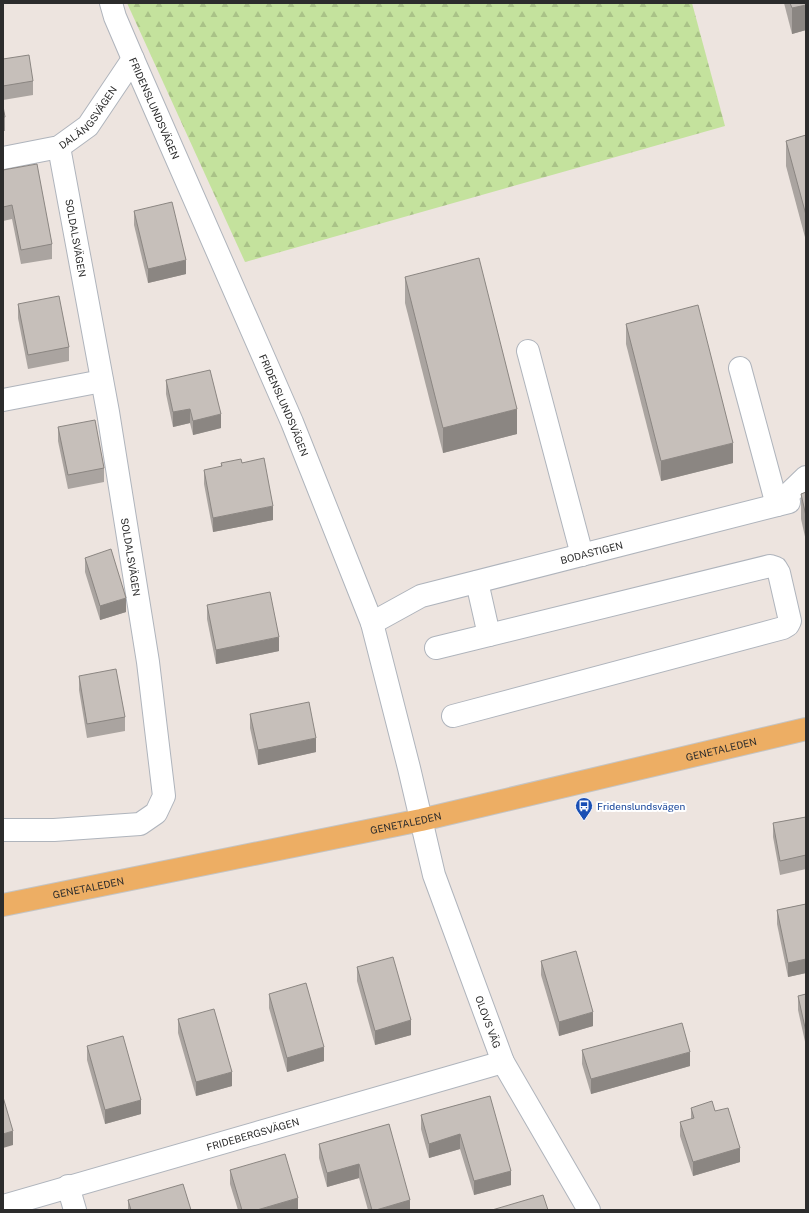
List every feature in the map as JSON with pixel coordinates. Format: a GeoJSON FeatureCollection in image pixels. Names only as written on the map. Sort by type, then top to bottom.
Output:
{"type":"FeatureCollection","features":[{"type":"Feature","properties":{"kind":"main road","name":"GENETALEDEN"},"geometry":{"type":"LineString","coordinates":[[3,905],[420,820],[806,729]]}},
{"type":"Feature","properties":{"kind":"street","name":"FRIDENSLUNDSVÄGEN"},"geometry":{"type":"LineString","coordinates":[[111,3],[132,59],[292,422],[372,623],[409,768],[420,820]]}},
{"type":"Feature","properties":{"kind":"street","name":"DALÄNGSVÄGEN"},"geometry":{"type":"LineString","coordinates":[[3,158],[59,147],[88,126],[132,59]]}},
{"type":"Feature","properties":{"kind":"street","name":"SOLDALSVÄGEN"},"geometry":{"type":"LineString","coordinates":[[3,830],[54,830],[140,824],[156,813],[164,796],[148,662],[102,381],[59,147]]}},
{"type":"Feature","properties":{"kind":"street"},"geometry":{"type":"LineString","coordinates":[[528,351],[582,555]]}},
{"type":"Feature","properties":{"kind":"street"},"geometry":{"type":"LineString","coordinates":[[740,368],[777,505],[806,497]]}},
{"type":"Feature","properties":{"kind":"street"},"geometry":{"type":"LineString","coordinates":[[3,400],[102,381]]}},
{"type":"Feature","properties":{"kind":"street","name":"BODASTIGEN"},"geometry":{"type":"LineString","coordinates":[[372,623],[421,596],[777,505],[806,477]]}},
{"type":"Feature","properties":{"kind":"street"},"geometry":{"type":"LineString","coordinates":[[436,648],[770,566],[776,568],[779,573],[790,621],[788,625],[783,628],[454,716]]}},
{"type":"Feature","properties":{"kind":"street"},"geometry":{"type":"LineString","coordinates":[[477,582],[488,635]]}},
{"type":"Feature","properties":{"kind":"street","name":"OLOVS VÄG"},"geometry":{"type":"LineString","coordinates":[[420,820],[434,874],[503,1062],[588,1210]]}},
{"type":"Feature","properties":{"kind":"street","name":"FRIDEBERGSVÄGEN"},"geometry":{"type":"LineString","coordinates":[[3,1206],[68,1186],[503,1062]]}},
{"type":"Feature","properties":{"kind":"street"},"geometry":{"type":"LineString","coordinates":[[68,1186],[75,1210]]}},
{"type":"Feature","properties":{"kind":"green space"},"geometry":{"type":"Polygon","coordinates":[[[127,3],[692,3],[725,126],[245,262],[127,3]]]}},
{"type":"Feature","properties":{"kind":"building"},"geometry":{"type":"Polygon","coordinates":[[[790,3],[806,3],[806,5],[792,8],[790,3]]]}},
{"type":"Feature","properties":{"kind":"building"},"geometry":{"type":"Polygon","coordinates":[[[29,55],[33,81],[3,86],[3,59],[29,55]]]}},
{"type":"Feature","properties":{"kind":"building"},"geometry":{"type":"Polygon","coordinates":[[[3,106],[5,117],[3,117],[3,106]]]}},
{"type":"Feature","properties":{"kind":"building"},"geometry":{"type":"Polygon","coordinates":[[[806,135],[806,215],[786,141],[806,135]]]}},
{"type":"Feature","properties":{"kind":"building"},"geometry":{"type":"Polygon","coordinates":[[[37,164],[52,244],[21,250],[12,205],[3,207],[3,170],[37,164]]]}},
{"type":"Feature","properties":{"kind":"building"},"geometry":{"type":"Polygon","coordinates":[[[172,202],[186,260],[148,269],[134,211],[172,202]]]}},
{"type":"Feature","properties":{"kind":"building"},"geometry":{"type":"Polygon","coordinates":[[[479,258],[517,409],[443,428],[405,277],[479,258]]]}},
{"type":"Feature","properties":{"kind":"building"},"geometry":{"type":"Polygon","coordinates":[[[59,296],[69,347],[28,355],[18,304],[59,296]]]}},
{"type":"Feature","properties":{"kind":"building"},"geometry":{"type":"Polygon","coordinates":[[[698,305],[733,443],[661,461],[626,324],[698,305]]]}},
{"type":"Feature","properties":{"kind":"building"},"geometry":{"type":"Polygon","coordinates":[[[210,370],[221,414],[193,421],[190,409],[173,412],[166,380],[210,370]]]}},
{"type":"Feature","properties":{"kind":"building"},"geometry":{"type":"Polygon","coordinates":[[[95,420],[104,468],[68,475],[58,427],[95,420]]]}},
{"type":"Feature","properties":{"kind":"building"},"geometry":{"type":"Polygon","coordinates":[[[264,458],[273,506],[213,518],[204,470],[222,466],[221,463],[241,459],[242,463],[264,458]]]}},
{"type":"Feature","properties":{"kind":"building"},"geometry":{"type":"Polygon","coordinates":[[[806,492],[806,516],[801,494],[806,492]]]}},
{"type":"Feature","properties":{"kind":"building"},"geometry":{"type":"Polygon","coordinates":[[[111,549],[126,598],[100,606],[85,558],[111,549]]]}},
{"type":"Feature","properties":{"kind":"building"},"geometry":{"type":"Polygon","coordinates":[[[270,592],[279,637],[216,650],[207,605],[270,592]]]}},
{"type":"Feature","properties":{"kind":"building"},"geometry":{"type":"Polygon","coordinates":[[[116,669],[125,717],[87,724],[79,676],[116,669]]]}},
{"type":"Feature","properties":{"kind":"building"},"geometry":{"type":"Polygon","coordinates":[[[309,702],[316,738],[258,750],[250,714],[309,702]]]}},
{"type":"Feature","properties":{"kind":"building"},"geometry":{"type":"Polygon","coordinates":[[[806,817],[806,855],[780,861],[773,823],[806,817]]]}},
{"type":"Feature","properties":{"kind":"building"},"geometry":{"type":"Polygon","coordinates":[[[806,904],[806,959],[788,963],[777,910],[806,904]]]}},
{"type":"Feature","properties":{"kind":"building"},"geometry":{"type":"Polygon","coordinates":[[[576,951],[593,1012],[559,1022],[541,961],[576,951]]]}},
{"type":"Feature","properties":{"kind":"building"},"geometry":{"type":"Polygon","coordinates":[[[393,957],[411,1020],[375,1031],[357,967],[393,957]]]}},
{"type":"Feature","properties":{"kind":"building"},"geometry":{"type":"Polygon","coordinates":[[[306,983],[324,1047],[287,1058],[269,994],[306,983]]]}},
{"type":"Feature","properties":{"kind":"building"},"geometry":{"type":"Polygon","coordinates":[[[806,994],[806,1032],[798,996],[806,994]]]}},
{"type":"Feature","properties":{"kind":"building"},"geometry":{"type":"Polygon","coordinates":[[[214,1009],[232,1072],[196,1082],[178,1019],[214,1009]]]}},
{"type":"Feature","properties":{"kind":"building"},"geometry":{"type":"Polygon","coordinates":[[[682,1023],[690,1052],[591,1079],[582,1050],[682,1023]]]}},
{"type":"Feature","properties":{"kind":"building"},"geometry":{"type":"Polygon","coordinates":[[[123,1036],[141,1100],[105,1110],[87,1046],[123,1036]]]}},
{"type":"Feature","properties":{"kind":"building"},"geometry":{"type":"Polygon","coordinates":[[[490,1096],[511,1171],[474,1181],[460,1134],[429,1144],[421,1115],[490,1096]]]}},
{"type":"Feature","properties":{"kind":"building"},"geometry":{"type":"Polygon","coordinates":[[[3,1097],[13,1131],[3,1134],[3,1097]]]}},
{"type":"Feature","properties":{"kind":"building"},"geometry":{"type":"Polygon","coordinates":[[[712,1101],[715,1111],[728,1108],[740,1148],[693,1162],[680,1122],[694,1118],[691,1108],[712,1101]]]}},
{"type":"Feature","properties":{"kind":"building"},"geometry":{"type":"Polygon","coordinates":[[[389,1124],[410,1200],[372,1210],[359,1164],[327,1173],[319,1144],[389,1124]]]}},
{"type":"Feature","properties":{"kind":"building"},"geometry":{"type":"Polygon","coordinates":[[[285,1154],[298,1198],[257,1210],[242,1210],[230,1170],[285,1154]]]}},
{"type":"Feature","properties":{"kind":"building"},"geometry":{"type":"Polygon","coordinates":[[[183,1184],[191,1210],[131,1210],[128,1200],[183,1184]]]}},
{"type":"Feature","properties":{"kind":"building"},"geometry":{"type":"Polygon","coordinates":[[[543,1195],[548,1210],[492,1210],[543,1195]]]}},
{"type":"Feature","properties":{"kind":"place","name":"Fridenslundsvägen"},"geometry":{"type":"Point","coordinates":[584,821]}}]}
